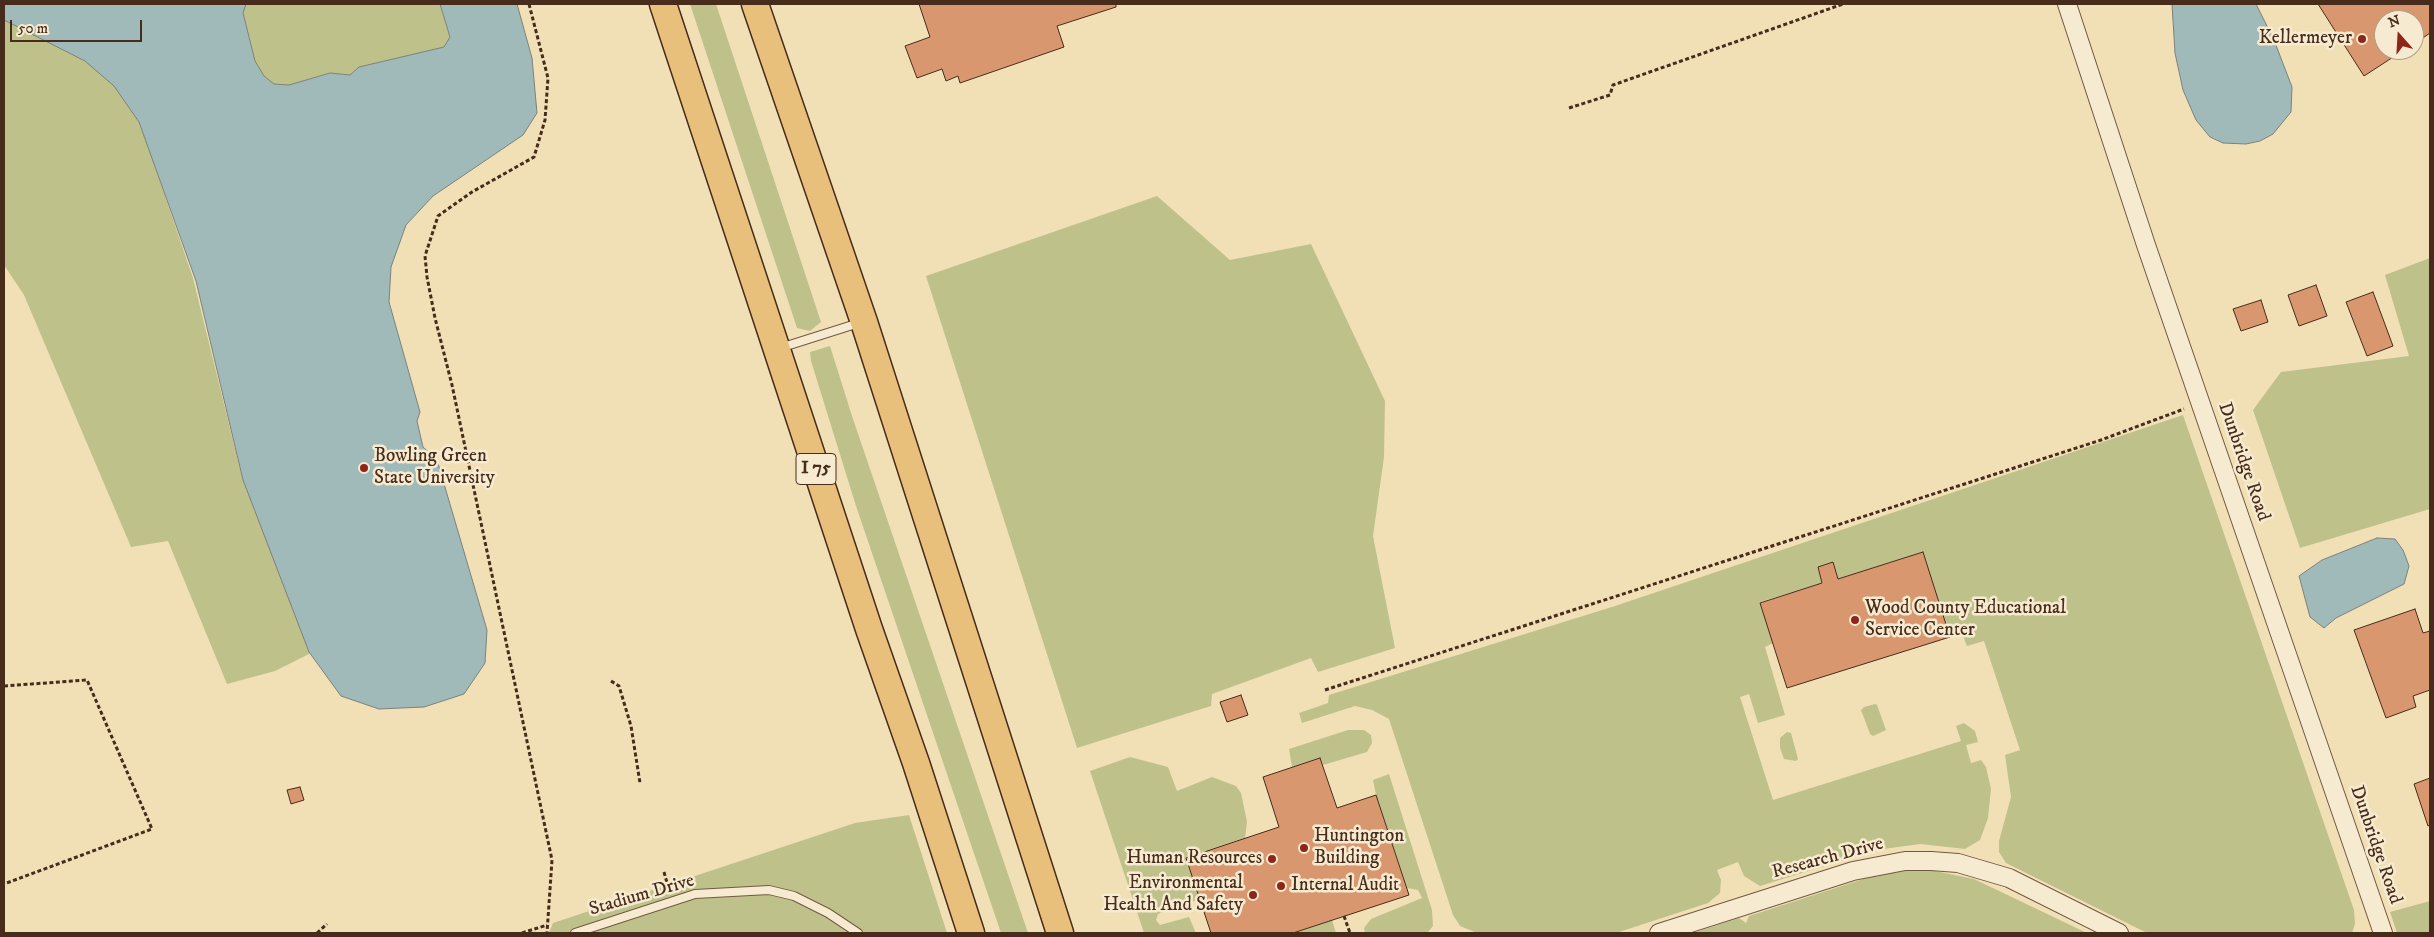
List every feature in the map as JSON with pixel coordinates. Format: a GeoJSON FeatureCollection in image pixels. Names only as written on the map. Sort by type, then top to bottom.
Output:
{"type":"FeatureCollection","features":[{"type":"Feature","properties":{"kind":"highway","name":"I 75"},"geometry":{"type":"LineString","coordinates":[[663,4],[971,933]]}},
{"type":"Feature","properties":{"kind":"highway"},"geometry":{"type":"LineString","coordinates":[[755,4],[864,322],[1060,933]]}},
{"type":"Feature","properties":{"kind":"street","name":"Dunbridge Road"},"geometry":{"type":"LineString","coordinates":[[2067,4],[2201,403],[2383,933]]}},
{"type":"Feature","properties":{"kind":"street","name":"Research Drive"},"geometry":{"type":"LineString","coordinates":[[1658,933],[1852,871],[1905,861],[1932,861],[1958,863],[2009,878],[2119,933]]}},
{"type":"Feature","properties":{"kind":"lane"},"geometry":{"type":"LineString","coordinates":[[777,349],[864,322]]}},
{"type":"Feature","properties":{"kind":"lane","name":"Stadium Drive"},"geometry":{"type":"LineString","coordinates":[[575,933],[695,894],[770,890],[794,896],[828,913],[858,933]]}},
{"type":"Feature","properties":{"kind":"path"},"geometry":{"type":"LineString","coordinates":[[529,4],[548,78],[546,120],[534,157],[472,192],[438,216],[425,256],[435,318],[452,386],[552,860],[547,933]]}},
{"type":"Feature","properties":{"kind":"path"},"geometry":{"type":"LineString","coordinates":[[1569,108],[1610,95],[1613,85],[1843,4]]}},
{"type":"Feature","properties":{"kind":"path"},"geometry":{"type":"LineString","coordinates":[[1324,690],[2101,440],[2201,403]]}},
{"type":"Feature","properties":{"kind":"path"},"geometry":{"type":"LineString","coordinates":[[4,686],[87,680],[152,829],[4,884]]}},
{"type":"Feature","properties":{"kind":"path"},"geometry":{"type":"LineString","coordinates":[[611,681],[619,686],[631,726],[640,783]]}},
{"type":"Feature","properties":{"kind":"path"},"geometry":{"type":"LineString","coordinates":[[664,872],[673,902]]}},
{"type":"Feature","properties":{"kind":"path"},"geometry":{"type":"LineString","coordinates":[[1344,916],[1350,933]]}},
{"type":"Feature","properties":{"kind":"path"},"geometry":{"type":"LineString","coordinates":[[317,933],[327,924]]}},
{"type":"Feature","properties":{"kind":"path"},"geometry":{"type":"LineString","coordinates":[[522,933],[548,925]]}},
{"type":"Feature","properties":{"kind":"green space"},"geometry":{"type":"Polygon","coordinates":[[[246,4],[440,4],[450,37],[445,47],[359,67],[350,75],[330,73],[289,85],[274,84],[264,76],[255,61],[243,13],[246,4]]]}},
{"type":"Feature","properties":{"kind":"green space"},"geometry":{"type":"Polygon","coordinates":[[[690,4],[716,4],[821,322],[810,331],[797,328],[690,4]]]}},
{"type":"Feature","properties":{"kind":"green space"},"geometry":{"type":"Polygon","coordinates":[[[4,19],[84,60],[115,81],[138,117],[193,278],[242,477],[311,653],[275,671],[227,684],[168,541],[131,547],[24,295],[4,265],[4,19]]]}},
{"type":"Feature","properties":{"kind":"green space"},"geometry":{"type":"Polygon","coordinates":[[[1157,196],[1230,260],[1311,244],[1385,401],[1384,457],[1373,536],[1395,648],[1318,672],[1311,658],[1212,694],[1211,706],[1077,748],[926,276],[1157,196]]]}},
{"type":"Feature","properties":{"kind":"green space"},"geometry":{"type":"Polygon","coordinates":[[[2430,258],[2430,509],[2300,548],[2253,410],[2281,372],[2409,356],[2385,275],[2430,258]]]}},
{"type":"Feature","properties":{"kind":"green space"},"geometry":{"type":"Polygon","coordinates":[[[830,346],[852,416],[1028,933],[1001,933],[856,506],[811,361],[810,352],[830,346]]]}},
{"type":"Feature","properties":{"kind":"green space"},"geometry":{"type":"Polygon","coordinates":[[[2183,415],[2354,910],[2355,924],[2352,933],[2147,933],[2006,863],[1999,852],[1999,841],[2011,797],[2005,755],[2020,750],[1984,641],[1967,646],[1961,631],[1950,637],[1923,552],[1838,579],[1832,562],[1818,567],[1822,583],[1760,602],[1773,643],[1765,647],[1785,715],[1758,723],[1749,694],[1740,697],[1773,800],[1961,741],[1956,726],[1964,723],[1975,731],[1978,742],[1966,745],[1971,763],[1981,760],[1986,767],[1991,789],[1988,818],[1980,840],[1965,849],[1920,844],[1876,850],[1760,886],[1744,876],[1738,862],[1717,870],[1721,880],[1720,893],[1708,903],[1616,933],[1477,933],[1460,926],[1453,915],[1389,719],[1372,710],[1355,706],[1302,723],[1299,713],[1328,703],[1329,695],[1615,606],[2183,415]]]}},
{"type":"Feature","properties":{"kind":"green space"},"geometry":{"type":"Polygon","coordinates":[[[1875,704],[1886,730],[1873,736],[1870,734],[1861,710],[1864,707],[1875,704]]]}},
{"type":"Feature","properties":{"kind":"green space"},"geometry":{"type":"Polygon","coordinates":[[[1348,730],[1364,730],[1371,735],[1372,743],[1367,752],[1323,765],[1320,758],[1292,767],[1289,749],[1348,730]]]}},
{"type":"Feature","properties":{"kind":"green space"},"geometry":{"type":"Polygon","coordinates":[[[1787,732],[1791,733],[1798,759],[1796,761],[1784,759],[1780,748],[1780,738],[1787,732]]]}},
{"type":"Feature","properties":{"kind":"green space"},"geometry":{"type":"Polygon","coordinates":[[[1130,757],[1168,767],[1177,791],[1212,777],[1236,786],[1241,793],[1247,822],[1245,838],[1186,857],[1200,899],[1158,914],[1156,920],[1160,925],[1189,917],[1196,933],[1144,933],[1090,771],[1130,757]]]}},
{"type":"Feature","properties":{"kind":"green space"},"geometry":{"type":"Polygon","coordinates":[[[1389,774],[1432,910],[1433,926],[1427,933],[1365,933],[1364,928],[1371,919],[1422,898],[1418,890],[1407,888],[1376,795],[1373,780],[1389,774]]]}},
{"type":"Feature","properties":{"kind":"green space"},"geometry":{"type":"Polygon","coordinates":[[[909,815],[947,933],[549,933],[553,923],[855,823],[909,815]]]}},
{"type":"Feature","properties":{"kind":"green space"},"geometry":{"type":"Polygon","coordinates":[[[1888,871],[1935,871],[1974,879],[2087,933],[1693,933],[1739,918],[1746,923],[1749,916],[1888,871]]]}},
{"type":"Feature","properties":{"kind":"green space"},"geometry":{"type":"Polygon","coordinates":[[[2430,901],[2430,933],[2397,933],[2390,912],[2430,901]]]}},
{"type":"Feature","properties":{"kind":"green space"},"geometry":{"type":"Polygon","coordinates":[[[1332,920],[1336,933],[1294,933],[1332,920]]]}},
{"type":"Feature","properties":{"kind":"water"},"geometry":{"type":"Polygon","coordinates":[[[4,4],[246,4],[243,13],[255,61],[264,76],[274,84],[289,85],[330,73],[350,75],[359,67],[444,47],[450,37],[440,4],[517,4],[532,58],[537,113],[523,135],[433,196],[406,225],[391,267],[389,302],[420,412],[417,421],[423,447],[437,460],[487,630],[485,663],[464,694],[424,707],[379,709],[341,696],[309,652],[243,480],[196,281],[139,122],[114,86],[85,61],[4,20],[4,4]]]}},
{"type":"Feature","properties":{"kind":"water"},"geometry":{"type":"Polygon","coordinates":[[[2172,4],[2256,4],[2274,40],[2292,87],[2291,112],[2273,134],[2260,141],[2246,144],[2223,143],[2210,137],[2196,120],[2183,90],[2175,53],[2172,4]]]}},
{"type":"Feature","properties":{"kind":"water"},"geometry":{"type":"Polygon","coordinates":[[[2377,538],[2395,539],[2403,550],[2409,566],[2404,584],[2336,618],[2324,628],[2310,617],[2299,576],[2322,560],[2377,538]]]}},
{"type":"Feature","properties":{"kind":"building"},"geometry":{"type":"Polygon","coordinates":[[[919,4],[1116,4],[1116,7],[1057,26],[1064,47],[960,83],[958,76],[946,81],[942,69],[917,78],[905,46],[930,37],[919,4]]]}},
{"type":"Feature","properties":{"kind":"building","name":"Kellermeyer"},"geometry":{"type":"Polygon","coordinates":[[[2318,4],[2430,4],[2430,33],[2424,37],[2424,10],[2374,10],[2374,60],[2389,60],[2364,76],[2318,4]]]}},
{"type":"Feature","properties":{"kind":"building"},"geometry":{"type":"Polygon","coordinates":[[[2316,285],[2327,316],[2299,326],[2288,295],[2316,285]]]}},
{"type":"Feature","properties":{"kind":"building"},"geometry":{"type":"Polygon","coordinates":[[[2373,292],[2393,346],[2367,356],[2346,302],[2373,292]]]}},
{"type":"Feature","properties":{"kind":"building"},"geometry":{"type":"Polygon","coordinates":[[[2261,300],[2268,322],[2241,331],[2233,309],[2261,300]]]}},
{"type":"Feature","properties":{"kind":"building","name":"Wood County Educational Service Center"},"geometry":{"type":"Polygon","coordinates":[[[1923,552],[1950,637],[1787,688],[1760,603],[1822,583],[1818,567],[1833,562],[1838,579],[1923,552]]]}},
{"type":"Feature","properties":{"kind":"building"},"geometry":{"type":"Polygon","coordinates":[[[2415,609],[2423,633],[2430,631],[2430,690],[2413,696],[2416,707],[2386,718],[2354,630],[2415,609]]]}},
{"type":"Feature","properties":{"kind":"building"},"geometry":{"type":"Polygon","coordinates":[[[1241,695],[1248,715],[1227,722],[1220,702],[1241,695]]]}},
{"type":"Feature","properties":{"kind":"building","name":"Huntington Building"},"geometry":{"type":"Polygon","coordinates":[[[1320,758],[1337,808],[1376,795],[1409,895],[1293,933],[1211,933],[1186,858],[1279,827],[1263,777],[1320,758]]]}},
{"type":"Feature","properties":{"kind":"building"},"geometry":{"type":"Polygon","coordinates":[[[2430,778],[2430,825],[2428,826],[2414,784],[2430,778]]]}},
{"type":"Feature","properties":{"kind":"building"},"geometry":{"type":"Polygon","coordinates":[[[300,787],[304,800],[291,804],[287,790],[300,787]]]}},
{"type":"Feature","properties":{"kind":"place","name":"Kellermeyer"},"geometry":{"type":"Point","coordinates":[2362,39]}},
{"type":"Feature","properties":{"kind":"place","name":"Bowling Green State University"},"geometry":{"type":"Point","coordinates":[364,468]}},
{"type":"Feature","properties":{"kind":"place","name":"Wood County Educational Service Center"},"geometry":{"type":"Point","coordinates":[1855,620]}},
{"type":"Feature","properties":{"kind":"place","name":"Huntington Building"},"geometry":{"type":"Point","coordinates":[1304,848]}},
{"type":"Feature","properties":{"kind":"place","name":"Human Resources"},"geometry":{"type":"Point","coordinates":[1272,859]}},
{"type":"Feature","properties":{"kind":"place","name":"Internal Audit"},"geometry":{"type":"Point","coordinates":[1281,886]}},
{"type":"Feature","properties":{"kind":"place","name":"Environmental Health And Safety"},"geometry":{"type":"Point","coordinates":[1253,895]}}]}
